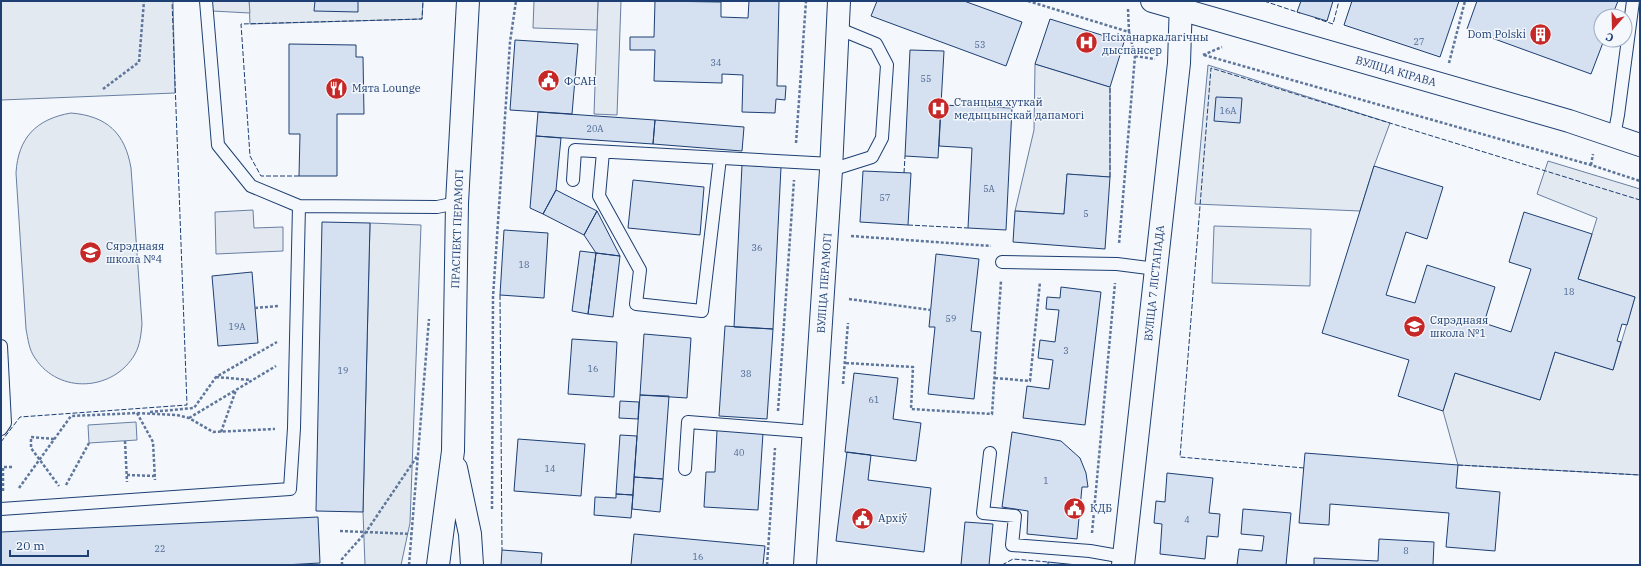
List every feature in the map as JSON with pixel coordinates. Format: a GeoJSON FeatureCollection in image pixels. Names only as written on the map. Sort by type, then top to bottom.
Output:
{"type":"FeatureCollection","features":[{"type":"Feature","properties":{"kind":"street","name":"ВУЛІЦА ПЕРАМОГІ"},"geometry":{"type":"LineString","coordinates":[[805,565],[831,167],[836,28],[839,1]]}},
{"type":"Feature","properties":{"kind":"street","name":"ВУЛІЦА КІРАВА"},"geometry":{"type":"LineString","coordinates":[[1152,1],[1181,5],[1524,108],[1640,145]]}},
{"type":"Feature","properties":{"kind":"street","name":"ПРАСПЕКТ ПЕРАМОГІ"},"geometry":{"type":"LineString","coordinates":[[438,565],[453,451],[457,203],[469,3]]}},
{"type":"Feature","properties":{"kind":"street","name":"ВУЛІЦА 7 ЛІСТАПАДА"},"geometry":{"type":"LineString","coordinates":[[1123,561],[1179,63],[1181,5]]}},
{"type":"Feature","properties":{"kind":"street","name":"ПРАСПЕКТ ПЕРАМОГІ"},"geometry":{"type":"LineString","coordinates":[[453,451],[470,534],[472,565]]}},
{"type":"Feature","properties":{"kind":"lane"},"geometry":{"type":"LineString","coordinates":[[206,1],[218,145],[251,186],[299,206],[437,207],[457,203]]}},
{"type":"Feature","properties":{"kind":"lane"},"geometry":{"type":"LineString","coordinates":[[1614,136],[1633,1]]}},
{"type":"Feature","properties":{"kind":"lane"},"geometry":{"type":"LineString","coordinates":[[573,180],[575,150],[795,162],[831,167],[872,156],[882,138],[886,65],[876,44],[836,28]]}},
{"type":"Feature","properties":{"kind":"lane"},"geometry":{"type":"LineString","coordinates":[[603,152],[599,196],[640,270],[636,304],[702,311],[720,158]]}},
{"type":"Feature","properties":{"kind":"lane"},"geometry":{"type":"LineString","coordinates":[[2,509],[290,489],[294,428],[299,206]]}},
{"type":"Feature","properties":{"kind":"lane"},"geometry":{"type":"LineString","coordinates":[[1002,262],[1117,264],[1156,269]]}},
{"type":"Feature","properties":{"kind":"lane"},"geometry":{"type":"LineString","coordinates":[[1,346],[6,423],[1,428]]}},
{"type":"Feature","properties":{"kind":"lane"},"geometry":{"type":"LineString","coordinates":[[685,469],[688,422],[814,432]]}},
{"type":"Feature","properties":{"kind":"lane"},"geometry":{"type":"LineString","coordinates":[[990,453],[983,513],[1015,516],[1012,545],[1090,551],[1123,561]]}},
{"type":"Feature","properties":{"kind":"path"},"geometry":{"type":"LineString","coordinates":[[103,89],[139,62],[144,1]]}},
{"type":"Feature","properties":{"kind":"path"},"geometry":{"type":"LineString","coordinates":[[492,510],[493,297],[510,42],[516,1]]}},
{"type":"Feature","properties":{"kind":"path"},"geometry":{"type":"LineString","coordinates":[[767,565],[806,1]]}},
{"type":"Feature","properties":{"kind":"path"},"geometry":{"type":"LineString","coordinates":[[1028,1],[1129,32]]}},
{"type":"Feature","properties":{"kind":"path"},"geometry":{"type":"LineString","coordinates":[[1449,64],[1465,1]]}},
{"type":"Feature","properties":{"kind":"path"},"geometry":{"type":"LineString","coordinates":[[1090,551],[1135,56],[1129,32],[1128,9]]}},
{"type":"Feature","properties":{"kind":"path"},"geometry":{"type":"LineString","coordinates":[[1135,56],[1179,63],[1203,55],[1575,161],[1640,181]]}},
{"type":"Feature","properties":{"kind":"path"},"geometry":{"type":"LineString","coordinates":[[846,363],[913,367],[910,409],[992,414],[1003,246],[851,236]]}},
{"type":"Feature","properties":{"kind":"path"},"geometry":{"type":"LineString","coordinates":[[995,378],[1030,381],[1041,263]]}},
{"type":"Feature","properties":{"kind":"path"},"geometry":{"type":"LineString","coordinates":[[849,299],[931,310]]}},
{"type":"Feature","properties":{"kind":"path"},"geometry":{"type":"LineString","coordinates":[[2,509],[71,416],[137,413],[194,408],[216,377],[296,332]]}},
{"type":"Feature","properties":{"kind":"path"},"geometry":{"type":"LineString","coordinates":[[189,418],[295,355]]}},
{"type":"Feature","properties":{"kind":"path"},"geometry":{"type":"LineString","coordinates":[[216,377],[252,380]]}},
{"type":"Feature","properties":{"kind":"path"},"geometry":{"type":"LineString","coordinates":[[221,432],[236,390]]}},
{"type":"Feature","properties":{"kind":"path"},"geometry":{"type":"LineString","coordinates":[[137,413],[177,415],[189,418],[213,432],[294,428]]}},
{"type":"Feature","properties":{"kind":"path"},"geometry":{"type":"LineString","coordinates":[[137,413],[152,442],[156,498]]}},
{"type":"Feature","properties":{"kind":"path"},"geometry":{"type":"LineString","coordinates":[[54,439],[31,437],[31,448],[63,491],[89,443]]}},
{"type":"Feature","properties":{"kind":"path"},"geometry":{"type":"LineString","coordinates":[[125,441],[128,500]]}},
{"type":"Feature","properties":{"kind":"path"},"geometry":{"type":"LineString","coordinates":[[342,565],[342,559],[366,532],[418,454]]}},
{"type":"Feature","properties":{"kind":"path"},"geometry":{"type":"LineString","coordinates":[[2,509],[3,467],[14,467]]}},
{"type":"Feature","properties":{"kind":"path"},"geometry":{"type":"LineString","coordinates":[[340,531],[412,534]]}},
{"type":"Feature","properties":{"kind":"shaded area"},"geometry":{"type":"Polygon","coordinates":[[[1,1],[173,1],[175,93],[1,100],[1,1]]]}},
{"type":"Feature","properties":{"kind":"shaded area"},"geometry":{"type":"Polygon","coordinates":[[[212,1],[249,1],[250,13],[212,11],[212,1]]]}},
{"type":"Feature","properties":{"kind":"shaded area"},"geometry":{"type":"Polygon","coordinates":[[[249,1],[423,1],[422,19],[250,24],[249,1]]]}},
{"type":"Feature","properties":{"kind":"shaded area"},"geometry":{"type":"Polygon","coordinates":[[[534,1],[598,1],[597,30],[533,28],[534,1]]]}},
{"type":"Feature","properties":{"kind":"shaded area"},"geometry":{"type":"Polygon","coordinates":[[[598,1],[621,1],[617,115],[594,114],[598,1]]]}},
{"type":"Feature","properties":{"kind":"shaded area"},"geometry":{"type":"Polygon","coordinates":[[[1035,64],[1110,87],[1110,177],[1067,174],[1064,214],[1015,211],[1034,130],[1035,64]]]}},
{"type":"Feature","properties":{"kind":"shaded area"},"geometry":{"type":"Polygon","coordinates":[[[1208,65],[1390,123],[1374,166],[1360,211],[1195,204],[1208,65]]]}},
{"type":"Feature","properties":{"kind":"shaded area"},"geometry":{"type":"Polygon","coordinates":[[[71,113],[95,118],[112,128],[119,136],[128,156],[131,168],[142,324],[138,347],[135,354],[126,366],[114,375],[100,381],[86,384],[72,383],[58,378],[45,370],[35,358],[30,348],[26,329],[16,173],[21,150],[25,140],[31,132],[48,120],[71,113]]]}},
{"type":"Feature","properties":{"kind":"shaded area"},"geometry":{"type":"Polygon","coordinates":[[[1548,161],[1640,189],[1640,475],[1458,465],[1443,411],[1455,373],[1540,400],[1555,352],[1613,370],[1635,297],[1578,279],[1597,218],[1537,194],[1548,161]]]}},
{"type":"Feature","properties":{"kind":"shaded area"},"geometry":{"type":"Polygon","coordinates":[[[253,210],[254,228],[283,227],[283,251],[216,254],[215,212],[253,210]]]}},
{"type":"Feature","properties":{"kind":"shaded area"},"geometry":{"type":"Polygon","coordinates":[[[370,223],[421,225],[410,523],[401,565],[365,565],[363,512],[370,223]]]}},
{"type":"Feature","properties":{"kind":"shaded area"},"geometry":{"type":"Polygon","coordinates":[[[1214,226],[1311,229],[1310,286],[1212,283],[1214,226]]]}},
{"type":"Feature","properties":{"kind":"shaded area"},"geometry":{"type":"Polygon","coordinates":[[[136,422],[137,440],[89,443],[88,425],[136,422]]]}},
{"type":"Feature","properties":{"kind":"building"},"geometry":{"type":"Polygon","coordinates":[[[315,1],[358,1],[358,12],[314,11],[315,1]]]}},
{"type":"Feature","properties":{"kind":"building"},"geometry":{"type":"Polygon","coordinates":[[[655,1],[721,2],[721,17],[748,18],[749,1],[779,1],[777,86],[786,86],[785,100],[776,99],[775,113],[742,112],[743,75],[722,74],[722,83],[654,81],[655,50],[630,50],[630,37],[654,37],[655,1]]]}},
{"type":"Feature","properties":{"kind":"building"},"geometry":{"type":"Polygon","coordinates":[[[877,1],[964,1],[1022,22],[1006,66],[871,16],[877,1]]]}},
{"type":"Feature","properties":{"kind":"building"},"geometry":{"type":"Polygon","coordinates":[[[1301,1],[1333,1],[1327,21],[1297,12],[1301,1]]]}},
{"type":"Feature","properties":{"kind":"building"},"geometry":{"type":"Polygon","coordinates":[[[1352,1],[1459,1],[1440,57],[1344,25],[1352,1]]]}},
{"type":"Feature","properties":{"kind":"building","name":"Dom Polski"},"geometry":{"type":"Polygon","coordinates":[[[1477,1],[1618,1],[1615,8],[1593,8],[1593,48],[1601,48],[1591,74],[1467,29],[1477,1]]]}},
{"type":"Feature","properties":{"kind":"building"},"geometry":{"type":"Polygon","coordinates":[[[1050,19],[1124,42],[1110,87],[1035,64],[1050,19]]]}},
{"type":"Feature","properties":{"kind":"building"},"geometry":{"type":"Polygon","coordinates":[[[515,40],[578,44],[572,114],[510,110],[515,40]]]}},
{"type":"Feature","properties":{"kind":"building"},"geometry":{"type":"Polygon","coordinates":[[[289,44],[356,45],[356,57],[363,57],[364,114],[337,114],[337,176],[299,176],[300,134],[289,134],[289,44]]]}},
{"type":"Feature","properties":{"kind":"building"},"geometry":{"type":"Polygon","coordinates":[[[910,50],[944,51],[938,158],[905,156],[910,50]]]}},
{"type":"Feature","properties":{"kind":"building"},"geometry":{"type":"Polygon","coordinates":[[[1216,97],[1242,98],[1240,123],[1214,121],[1216,97]]]}},
{"type":"Feature","properties":{"kind":"building"},"geometry":{"type":"Polygon","coordinates":[[[941,105],[1012,108],[1006,230],[968,228],[972,148],[939,146],[941,105]]]}},
{"type":"Feature","properties":{"kind":"building"},"geometry":{"type":"Polygon","coordinates":[[[538,112],[655,120],[653,144],[536,136],[538,112]]]}},
{"type":"Feature","properties":{"kind":"building"},"geometry":{"type":"Polygon","coordinates":[[[655,120],[744,127],[742,151],[653,144],[655,120]]]}},
{"type":"Feature","properties":{"kind":"building"},"geometry":{"type":"Polygon","coordinates":[[[536,136],[561,138],[556,190],[543,214],[530,208],[536,136]]]}},
{"type":"Feature","properties":{"kind":"building"},"geometry":{"type":"Polygon","coordinates":[[[742,165],[781,167],[773,329],[734,327],[742,165]]]}},
{"type":"Feature","properties":{"kind":"building"},"geometry":{"type":"Polygon","coordinates":[[[1374,166],[1443,187],[1427,239],[1406,232],[1386,295],[1415,303],[1427,265],[1495,287],[1484,323],[1511,332],[1531,269],[1509,262],[1524,212],[1592,234],[1578,279],[1635,297],[1627,325],[1622,324],[1617,341],[1621,342],[1613,370],[1555,352],[1540,400],[1455,373],[1443,411],[1398,396],[1409,360],[1322,333],[1374,166]]]}},
{"type":"Feature","properties":{"kind":"building"},"geometry":{"type":"Polygon","coordinates":[[[863,171],[911,173],[908,225],[860,222],[863,171]]]}},
{"type":"Feature","properties":{"kind":"building"},"geometry":{"type":"Polygon","coordinates":[[[1067,174],[1110,177],[1105,249],[1013,242],[1015,211],[1064,214],[1067,174]]]}},
{"type":"Feature","properties":{"kind":"building"},"geometry":{"type":"Polygon","coordinates":[[[633,180],[704,187],[700,235],[628,228],[633,180]]]}},
{"type":"Feature","properties":{"kind":"building"},"geometry":{"type":"Polygon","coordinates":[[[556,190],[597,211],[584,235],[543,214],[556,190]]]}},
{"type":"Feature","properties":{"kind":"building"},"geometry":{"type":"Polygon","coordinates":[[[597,211],[620,256],[596,253],[584,235],[597,211]]]}},
{"type":"Feature","properties":{"kind":"building"},"geometry":{"type":"Polygon","coordinates":[[[322,222],[370,223],[363,512],[316,511],[322,222]]]}},
{"type":"Feature","properties":{"kind":"building"},"geometry":{"type":"Polygon","coordinates":[[[504,230],[548,233],[544,298],[500,295],[504,230]]]}},
{"type":"Feature","properties":{"kind":"building"},"geometry":{"type":"Polygon","coordinates":[[[580,251],[596,253],[588,314],[572,311],[580,251]]]}},
{"type":"Feature","properties":{"kind":"building"},"geometry":{"type":"Polygon","coordinates":[[[596,253],[620,256],[613,317],[588,314],[596,253]]]}},
{"type":"Feature","properties":{"kind":"building"},"geometry":{"type":"Polygon","coordinates":[[[936,254],[979,259],[971,331],[981,332],[974,399],[928,394],[935,327],[929,327],[936,254]]]}},
{"type":"Feature","properties":{"kind":"building"},"geometry":{"type":"Polygon","coordinates":[[[252,272],[258,343],[218,346],[212,276],[252,272]]]}},
{"type":"Feature","properties":{"kind":"building"},"geometry":{"type":"Polygon","coordinates":[[[1061,287],[1101,292],[1085,425],[1023,418],[1027,386],[1049,389],[1053,360],[1038,358],[1040,340],[1055,342],[1059,310],[1046,309],[1047,297],[1060,298],[1061,287]]]}},
{"type":"Feature","properties":{"kind":"building"},"geometry":{"type":"Polygon","coordinates":[[[725,326],[773,329],[767,419],[719,416],[725,326]]]}},
{"type":"Feature","properties":{"kind":"building"},"geometry":{"type":"Polygon","coordinates":[[[644,334],[691,338],[687,398],[640,395],[644,334]]]}},
{"type":"Feature","properties":{"kind":"building"},"geometry":{"type":"Polygon","coordinates":[[[572,339],[617,342],[614,397],[568,394],[572,339]]]}},
{"type":"Feature","properties":{"kind":"building"},"geometry":{"type":"Polygon","coordinates":[[[854,373],[898,378],[893,419],[921,423],[916,461],[845,452],[854,373]]]}},
{"type":"Feature","properties":{"kind":"building"},"geometry":{"type":"Polygon","coordinates":[[[640,395],[669,396],[663,479],[634,477],[640,395]]]}},
{"type":"Feature","properties":{"kind":"building"},"geometry":{"type":"Polygon","coordinates":[[[620,401],[639,402],[638,419],[619,418],[620,401]]]}},
{"type":"Feature","properties":{"kind":"building"},"geometry":{"type":"Polygon","coordinates":[[[717,430],[763,433],[758,510],[704,507],[706,472],[715,472],[717,430]]]}},
{"type":"Feature","properties":{"kind":"building"},"geometry":{"type":"Polygon","coordinates":[[[1012,432],[1061,441],[1080,458],[1086,473],[1088,487],[1082,487],[1077,539],[1027,534],[1028,511],[1002,507],[1012,432]]]}},
{"type":"Feature","properties":{"kind":"building"},"geometry":{"type":"Polygon","coordinates":[[[620,435],[637,436],[633,495],[616,494],[620,435]]]}},
{"type":"Feature","properties":{"kind":"building"},"geometry":{"type":"Polygon","coordinates":[[[518,439],[585,444],[581,496],[514,491],[518,439]]]}},
{"type":"Feature","properties":{"kind":"building"},"geometry":{"type":"Polygon","coordinates":[[[847,452],[871,455],[868,480],[931,488],[924,552],[836,541],[847,452]]]}},
{"type":"Feature","properties":{"kind":"building"},"geometry":{"type":"Polygon","coordinates":[[[1305,453],[1458,465],[1456,488],[1500,492],[1495,551],[1446,547],[1449,513],[1330,504],[1329,525],[1299,523],[1305,453]]]}},
{"type":"Feature","properties":{"kind":"building"},"geometry":{"type":"Polygon","coordinates":[[[1167,473],[1213,478],[1209,513],[1220,514],[1218,537],[1207,536],[1205,559],[1160,554],[1162,524],[1154,523],[1156,501],[1165,502],[1167,473]]]}},
{"type":"Feature","properties":{"kind":"building"},"geometry":{"type":"Polygon","coordinates":[[[634,477],[663,479],[660,512],[632,509],[634,477]]]}},
{"type":"Feature","properties":{"kind":"building"},"geometry":{"type":"Polygon","coordinates":[[[616,494],[633,495],[631,518],[594,515],[595,497],[616,498],[616,494]]]}},
{"type":"Feature","properties":{"kind":"building"},"geometry":{"type":"Polygon","coordinates":[[[1243,509],[1291,513],[1286,565],[1237,565],[1239,549],[1262,551],[1264,536],[1241,534],[1243,509]]]}},
{"type":"Feature","properties":{"kind":"building"},"geometry":{"type":"Polygon","coordinates":[[[318,517],[320,563],[284,565],[1,565],[1,532],[318,517]]]}},
{"type":"Feature","properties":{"kind":"building"},"geometry":{"type":"Polygon","coordinates":[[[965,522],[993,524],[989,565],[961,565],[965,522]]]}},
{"type":"Feature","properties":{"kind":"building"},"geometry":{"type":"Polygon","coordinates":[[[634,534],[765,546],[763,565],[631,565],[634,534]]]}},
{"type":"Feature","properties":{"kind":"building"},"geometry":{"type":"Polygon","coordinates":[[[1379,539],[1434,542],[1433,565],[1314,565],[1314,558],[1378,561],[1379,539]]]}},
{"type":"Feature","properties":{"kind":"building"},"geometry":{"type":"Polygon","coordinates":[[[502,550],[542,553],[541,565],[501,565],[502,550]]]}},
{"type":"Feature","properties":{"kind":"building"},"geometry":{"type":"Polygon","coordinates":[[[1048,562],[1077,565],[1048,565],[1048,562]]]}},
{"type":"Feature","properties":{"kind":"fence"},"geometry":{"type":"LineString","coordinates":[[1,442],[20,417],[187,405],[172,1]]}},
{"type":"Feature","properties":{"kind":"fence"},"geometry":{"type":"LineString","coordinates":[[299,176],[261,176],[250,156],[241,24],[422,19],[423,1]]}},
{"type":"Feature","properties":{"kind":"fence"},"geometry":{"type":"LineString","coordinates":[[1264,1],[1300,13]]}},
{"type":"Feature","properties":{"kind":"fence"},"geometry":{"type":"LineString","coordinates":[[1315,18],[1333,24],[1339,1]]}},
{"type":"Feature","properties":{"kind":"fence"},"geometry":{"type":"LineString","coordinates":[[1304,468],[1180,457],[1211,68],[1640,200]]}},
{"type":"Feature","properties":{"kind":"fence"},"geometry":{"type":"LineString","coordinates":[[1110,87],[1110,177]]}},
{"type":"Feature","properties":{"kind":"fence"},"geometry":{"type":"LineString","coordinates":[[904,173],[905,156]]}},
{"type":"Feature","properties":{"kind":"fence"},"geometry":{"type":"LineString","coordinates":[[908,225],[968,228]]}},
{"type":"Feature","properties":{"kind":"fence"},"geometry":{"type":"LineString","coordinates":[[500,295],[502,550]]}},
{"type":"Feature","properties":{"kind":"fence"},"geometry":{"type":"LineString","coordinates":[[1458,465],[1640,475]]}},
{"type":"Feature","properties":{"kind":"fence"},"geometry":{"type":"LineString","coordinates":[[1002,565],[1013,559],[1048,562]]}},
{"type":"Feature","properties":{"kind":"place","name":"Dom Polski"},"geometry":{"type":"Point","coordinates":[1541,34]}},
{"type":"Feature","properties":{"kind":"place","name":"Псіханаркалагічны дыспансер"},"geometry":{"type":"Point","coordinates":[1087,43]}},
{"type":"Feature","properties":{"kind":"place","name":"ФСАН"},"geometry":{"type":"Point","coordinates":[548,81]}},
{"type":"Feature","properties":{"kind":"place","name":"Мята Lounge"},"geometry":{"type":"Point","coordinates":[337,88]}},
{"type":"Feature","properties":{"kind":"place","name":"Станцыя хуткай медыцынскай дапамогі"},"geometry":{"type":"Point","coordinates":[938,108]}},
{"type":"Feature","properties":{"kind":"place","name":"Сярэднаяя школа №4"},"geometry":{"type":"Point","coordinates":[91,252]}},
{"type":"Feature","properties":{"kind":"place","name":"Сярэднаяя школа №1"},"geometry":{"type":"Point","coordinates":[1415,326]}},
{"type":"Feature","properties":{"kind":"place","name":"КДБ"},"geometry":{"type":"Point","coordinates":[1074,508]}},
{"type":"Feature","properties":{"kind":"place","name":"Архіў"},"geometry":{"type":"Point","coordinates":[862,518]}}]}
